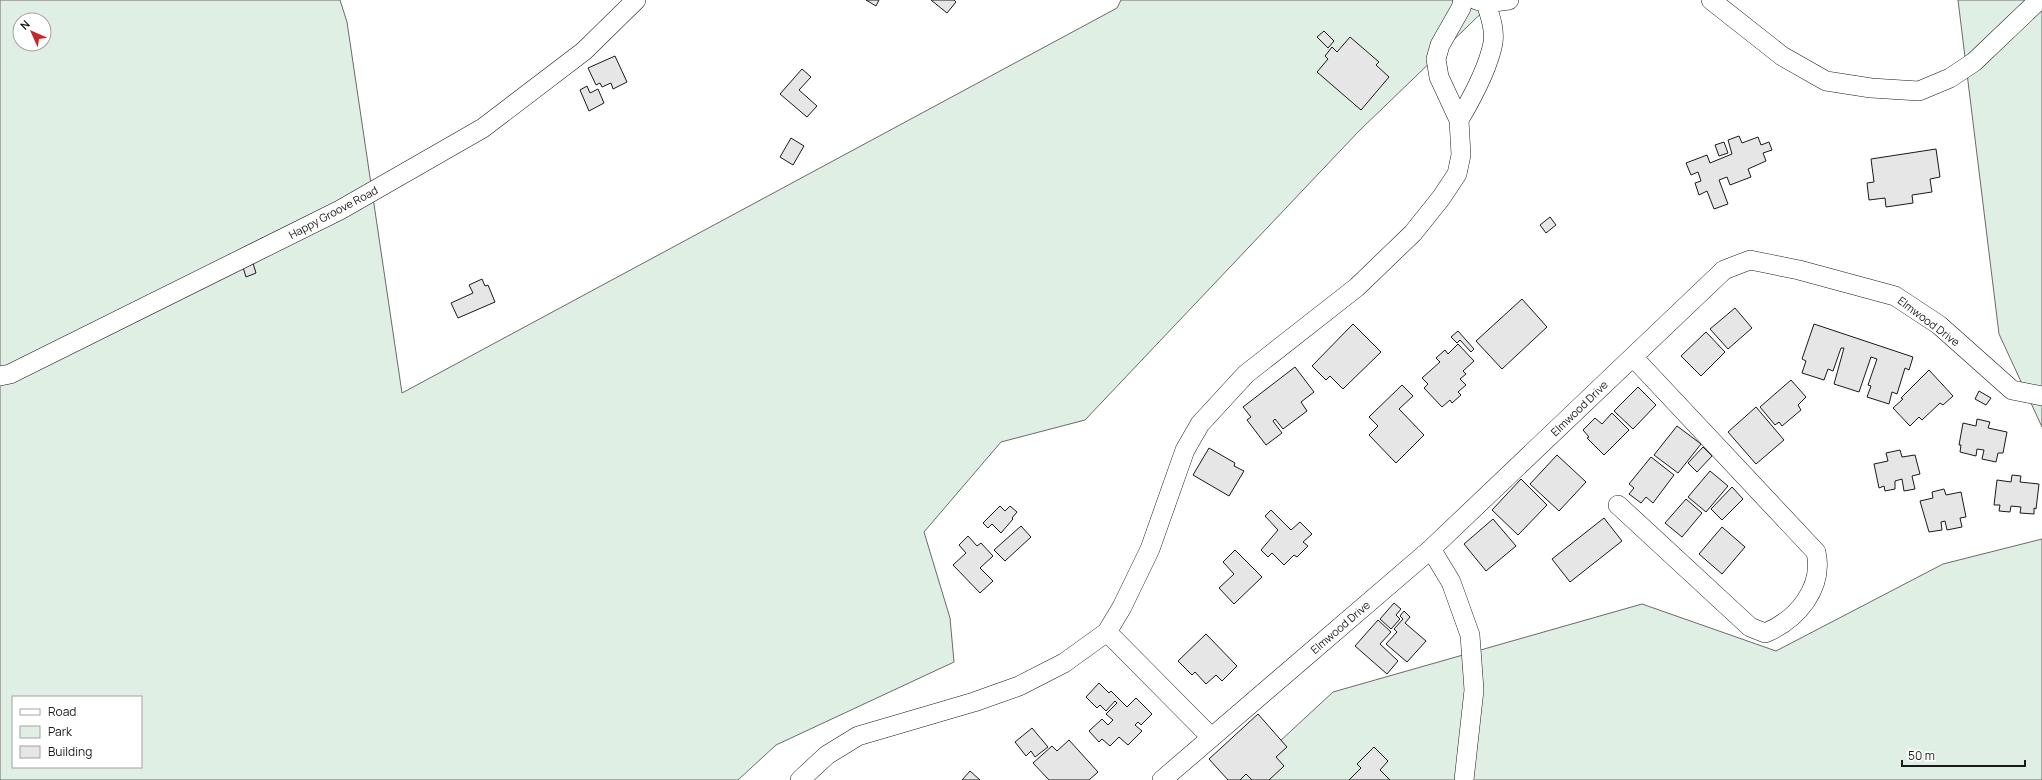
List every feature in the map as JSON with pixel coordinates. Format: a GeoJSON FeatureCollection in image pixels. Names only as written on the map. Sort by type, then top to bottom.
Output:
{"type":"FeatureCollection","features":[{"type":"Feature","properties":{"kind":"street","name":"Happy Groove Road"},"geometry":{"type":"LineString","coordinates":[[0,376],[17,370],[340,210],[482,128],[584,51],[636,0]]}},
{"type":"Feature","properties":{"kind":"street"},"geometry":{"type":"LineString","coordinates":[[800,780],[827,754],[858,736],[893,724],[974,702],[1019,686],[1064,663],[1107,632],[1122,607],[1150,549],[1185,450],[1200,424],[1246,374],[1356,287],[1413,233],[1441,198],[1457,174],[1462,155],[1459,120],[1439,77],[1436,59],[1440,45],[1461,8],[1463,0]]}},
{"type":"Feature","properties":{"kind":"street"},"geometry":{"type":"LineString","coordinates":[[1459,120],[1472,97],[1493,42],[1492,22],[1481,1],[1508,0]]}},
{"type":"Feature","properties":{"kind":"street"},"geometry":{"type":"LineString","coordinates":[[1711,0],[1782,56],[1826,81],[1871,88],[1919,91],[1950,78],[1974,62],[2039,0]]}},
{"type":"Feature","properties":{"kind":"street","name":"Elmwood Drive"},"geometry":{"type":"LineString","coordinates":[[1162,780],[1431,549],[1724,270],[1750,260],[1799,270],[1895,296],[1939,326],[2012,390],[2042,396]]}},
{"type":"Feature","properties":{"kind":"street"},"geometry":{"type":"LineString","coordinates":[[1618,505],[1755,629],[1765,633],[1781,626],[1805,603],[1815,586],[1818,563],[1816,552],[1633,357]]}},
{"type":"Feature","properties":{"kind":"street"},"geometry":{"type":"LineString","coordinates":[[1431,549],[1451,582],[1470,635],[1474,690],[1464,780]]}},
{"type":"Feature","properties":{"kind":"street"},"geometry":{"type":"LineString","coordinates":[[1107,632],[1211,737]]}},
{"type":"Feature","properties":{"kind":"green space"},"geometry":{"type":"Polygon","coordinates":[[[0,0],[340,0],[347,22],[402,393],[1117,8],[1121,0],[1495,0],[1359,131],[1085,420],[1001,442],[924,532],[950,618],[954,662],[776,745],[738,780],[0,780],[0,0]]]}},
{"type":"Feature","properties":{"kind":"green space"},"geometry":{"type":"Polygon","coordinates":[[[1958,0],[2042,0],[2042,427],[1999,334],[1958,0]]]}},
{"type":"Feature","properties":{"kind":"green space"},"geometry":{"type":"Polygon","coordinates":[[[2042,539],[2042,780],[1238,780],[1333,692],[1642,604],[1776,651],[1943,564],[2042,539]]]}},
{"type":"Feature","properties":{"kind":"building"},"geometry":{"type":"Polygon","coordinates":[[[866,0],[879,0],[876,6],[866,0]]]}},
{"type":"Feature","properties":{"kind":"building"},"geometry":{"type":"Polygon","coordinates":[[[931,0],[954,0],[956,2],[947,13],[931,0]]]}},
{"type":"Feature","properties":{"kind":"building"},"geometry":{"type":"Polygon","coordinates":[[[1324,31],[1334,41],[1328,48],[1317,37],[1324,31]]]}},
{"type":"Feature","properties":{"kind":"building"},"geometry":{"type":"Polygon","coordinates":[[[1350,37],[1379,62],[1376,65],[1389,77],[1361,110],[1317,72],[1328,59],[1325,56],[1332,47],[1337,52],[1350,37]]]}},
{"type":"Feature","properties":{"kind":"building"},"geometry":{"type":"Polygon","coordinates":[[[615,56],[627,82],[613,89],[611,83],[602,87],[600,83],[596,85],[588,68],[615,56]]]}},
{"type":"Feature","properties":{"kind":"building"},"geometry":{"type":"Polygon","coordinates":[[[802,69],[811,77],[799,90],[817,106],[807,117],[780,94],[802,69]]]}},
{"type":"Feature","properties":{"kind":"building"},"geometry":{"type":"Polygon","coordinates":[[[587,86],[590,93],[598,89],[604,103],[589,111],[580,90],[587,86]]]}},
{"type":"Feature","properties":{"kind":"building"},"geometry":{"type":"Polygon","coordinates":[[[1739,136],[1742,143],[1758,137],[1761,145],[1769,142],[1772,150],[1763,153],[1766,161],[1748,169],[1751,177],[1730,185],[1727,177],[1719,180],[1728,204],[1714,209],[1707,191],[1699,195],[1695,183],[1701,181],[1698,172],[1691,175],[1686,163],[1707,155],[1710,163],[1732,154],[1728,140],[1739,136]]]}},
{"type":"Feature","properties":{"kind":"building"},"geometry":{"type":"Polygon","coordinates":[[[791,138],[804,146],[793,165],[780,157],[791,138]]]}},
{"type":"Feature","properties":{"kind":"building"},"geometry":{"type":"Polygon","coordinates":[[[1724,142],[1728,153],[1719,156],[1715,145],[1724,142]]]}},
{"type":"Feature","properties":{"kind":"building"},"geometry":{"type":"Polygon","coordinates":[[[1936,149],[1940,177],[1930,179],[1932,192],[1912,195],[1913,203],[1886,207],[1885,198],[1869,200],[1867,183],[1874,182],[1871,159],[1936,149]]]}},
{"type":"Feature","properties":{"kind":"building"},"geometry":{"type":"Polygon","coordinates":[[[1550,217],[1556,225],[1546,233],[1540,225],[1550,217]]]}},
{"type":"Feature","properties":{"kind":"building"},"geometry":{"type":"Polygon","coordinates":[[[252,260],[256,273],[246,277],[242,264],[252,260]]]}},
{"type":"Feature","properties":{"kind":"building"},"geometry":{"type":"Polygon","coordinates":[[[482,279],[485,286],[488,285],[495,302],[458,318],[451,303],[473,293],[469,285],[482,279]]]}},
{"type":"Feature","properties":{"kind":"building"},"geometry":{"type":"Polygon","coordinates":[[[1522,299],[1547,327],[1502,369],[1476,341],[1522,299]]]}},
{"type":"Feature","properties":{"kind":"building"},"geometry":{"type":"Polygon","coordinates":[[[1735,308],[1752,328],[1728,349],[1710,329],[1735,308]]]}},
{"type":"Feature","properties":{"kind":"building"},"geometry":{"type":"Polygon","coordinates":[[[1353,324],[1381,352],[1343,389],[1330,376],[1326,380],[1312,366],[1353,324]]]}},
{"type":"Feature","properties":{"kind":"building"},"geometry":{"type":"Polygon","coordinates":[[[1814,324],[1913,357],[1909,370],[1905,368],[1897,394],[1892,392],[1889,404],[1867,397],[1871,386],[1868,385],[1877,359],[1871,357],[1859,392],[1834,384],[1844,348],[1841,348],[1833,371],[1828,369],[1824,380],[1802,373],[1806,361],[1802,359],[1814,324]]]}},
{"type":"Feature","properties":{"kind":"building"},"geometry":{"type":"Polygon","coordinates":[[[1458,331],[1474,349],[1471,352],[1460,340],[1457,343],[1451,337],[1458,331]]]}},
{"type":"Feature","properties":{"kind":"building"},"geometry":{"type":"Polygon","coordinates":[[[1706,332],[1725,352],[1701,376],[1681,356],[1706,332]]]}},
{"type":"Feature","properties":{"kind":"building"},"geometry":{"type":"Polygon","coordinates":[[[1458,344],[1474,361],[1463,371],[1466,374],[1460,379],[1466,385],[1458,392],[1461,395],[1452,403],[1450,400],[1442,407],[1424,388],[1428,384],[1422,378],[1440,362],[1436,358],[1445,350],[1448,354],[1458,344]]]}},
{"type":"Feature","properties":{"kind":"building"},"geometry":{"type":"Polygon","coordinates":[[[1295,367],[1314,392],[1301,402],[1307,411],[1283,429],[1275,419],[1273,421],[1282,433],[1266,445],[1247,420],[1251,417],[1243,407],[1295,367]]]}},
{"type":"Feature","properties":{"kind":"building"},"geometry":{"type":"Polygon","coordinates":[[[1929,370],[1953,396],[1943,405],[1940,403],[1922,420],[1919,417],[1910,426],[1893,408],[1929,370]]]}},
{"type":"Feature","properties":{"kind":"building"},"geometry":{"type":"Polygon","coordinates":[[[1791,380],[1806,397],[1798,405],[1801,410],[1782,426],[1779,422],[1775,425],[1760,407],[1791,380]]]}},
{"type":"Feature","properties":{"kind":"building"},"geometry":{"type":"Polygon","coordinates":[[[1402,385],[1413,396],[1399,409],[1424,435],[1396,463],[1369,435],[1378,426],[1369,417],[1402,385]]]}},
{"type":"Feature","properties":{"kind":"building"},"geometry":{"type":"Polygon","coordinates":[[[1638,387],[1656,405],[1633,429],[1614,411],[1638,387]]]}},
{"type":"Feature","properties":{"kind":"building"},"geometry":{"type":"Polygon","coordinates":[[[1979,391],[1991,398],[1986,405],[1975,399],[1979,391]]]}},
{"type":"Feature","properties":{"kind":"building"},"geometry":{"type":"Polygon","coordinates":[[[1756,407],[1784,440],[1756,464],[1728,432],[1756,407]]]}},
{"type":"Feature","properties":{"kind":"building"},"geometry":{"type":"Polygon","coordinates":[[[1612,413],[1629,430],[1604,455],[1587,438],[1589,437],[1583,430],[1595,418],[1602,424],[1612,413]]]}},
{"type":"Feature","properties":{"kind":"building"},"geometry":{"type":"Polygon","coordinates":[[[1977,419],[1990,422],[1988,428],[2007,432],[2003,453],[1998,453],[1996,462],[1982,459],[1984,450],[1977,449],[1976,456],[1960,452],[1961,445],[1959,445],[1963,423],[1976,426],[1977,419]]]}},
{"type":"Feature","properties":{"kind":"building"},"geometry":{"type":"Polygon","coordinates":[[[1677,426],[1701,444],[1678,473],[1654,455],[1677,426]]]}},
{"type":"Feature","properties":{"kind":"building"},"geometry":{"type":"Polygon","coordinates":[[[1703,447],[1712,456],[1697,472],[1688,463],[1703,447]]]}},
{"type":"Feature","properties":{"kind":"building"},"geometry":{"type":"Polygon","coordinates":[[[1209,448],[1235,463],[1234,466],[1244,471],[1229,496],[1193,475],[1209,448]]]}},
{"type":"Feature","properties":{"kind":"building"},"geometry":{"type":"Polygon","coordinates":[[[1900,450],[1902,457],[1915,455],[1920,474],[1912,476],[1915,489],[1904,491],[1902,479],[1895,481],[1895,489],[1885,491],[1884,486],[1879,488],[1874,464],[1888,461],[1886,453],[1900,450]]]}},
{"type":"Feature","properties":{"kind":"building"},"geometry":{"type":"Polygon","coordinates":[[[1557,455],[1586,482],[1559,511],[1530,484],[1557,455]]]}},
{"type":"Feature","properties":{"kind":"building"},"geometry":{"type":"Polygon","coordinates":[[[1651,457],[1674,475],[1653,503],[1646,497],[1641,503],[1629,494],[1634,488],[1629,484],[1651,457]]]}},
{"type":"Feature","properties":{"kind":"building"},"geometry":{"type":"Polygon","coordinates":[[[1710,471],[1728,486],[1706,512],[1688,497],[1710,471]]]}},
{"type":"Feature","properties":{"kind":"building"},"geometry":{"type":"Polygon","coordinates":[[[2012,475],[2021,476],[2020,482],[2039,484],[2034,514],[2020,513],[2021,507],[2011,506],[2010,512],[1999,511],[2000,505],[1994,505],[1997,480],[2011,482],[2012,475]]]}},
{"type":"Feature","properties":{"kind":"building"},"geometry":{"type":"Polygon","coordinates":[[[1521,479],[1547,505],[1518,535],[1492,510],[1521,479]]]}},
{"type":"Feature","properties":{"kind":"building"},"geometry":{"type":"Polygon","coordinates":[[[1732,487],[1743,499],[1722,520],[1711,509],[1732,487]]]}},
{"type":"Feature","properties":{"kind":"building"},"geometry":{"type":"Polygon","coordinates":[[[1944,489],[1946,495],[1961,492],[1966,517],[1960,518],[1962,527],[1947,530],[1945,521],[1941,522],[1942,530],[1929,532],[1920,501],[1933,498],[1932,492],[1944,489]]]}},
{"type":"Feature","properties":{"kind":"building"},"geometry":{"type":"Polygon","coordinates":[[[1686,499],[1702,513],[1682,537],[1665,523],[1686,499]]]}},
{"type":"Feature","properties":{"kind":"building"},"geometry":{"type":"Polygon","coordinates":[[[1000,506],[1005,511],[1010,506],[1017,512],[1001,533],[992,524],[988,528],[983,523],[1000,506]]]}},
{"type":"Feature","properties":{"kind":"building"},"geometry":{"type":"Polygon","coordinates":[[[1271,510],[1291,530],[1300,522],[1312,534],[1303,542],[1308,546],[1297,557],[1294,555],[1284,565],[1272,553],[1268,557],[1261,550],[1278,530],[1265,516],[1271,510]]]}},
{"type":"Feature","properties":{"kind":"building"},"geometry":{"type":"Polygon","coordinates":[[[1604,518],[1622,541],[1570,582],[1552,559],[1604,518]]]}},
{"type":"Feature","properties":{"kind":"building"},"geometry":{"type":"Polygon","coordinates":[[[1493,519],[1516,546],[1486,571],[1464,544],[1493,519]]]}},
{"type":"Feature","properties":{"kind":"building"},"geometry":{"type":"Polygon","coordinates":[[[1021,526],[1031,537],[1005,561],[994,550],[1021,526]]]}},
{"type":"Feature","properties":{"kind":"building"},"geometry":{"type":"Polygon","coordinates":[[[1722,527],[1745,547],[1722,574],[1699,554],[1722,527]]]}},
{"type":"Feature","properties":{"kind":"building"},"geometry":{"type":"Polygon","coordinates":[[[968,536],[977,546],[981,543],[993,556],[980,568],[993,581],[980,593],[953,565],[966,553],[959,545],[968,536]]]}},
{"type":"Feature","properties":{"kind":"building"},"geometry":{"type":"Polygon","coordinates":[[[1235,550],[1262,577],[1234,604],[1219,588],[1234,574],[1223,562],[1235,550]]]}},
{"type":"Feature","properties":{"kind":"building"},"geometry":{"type":"Polygon","coordinates":[[[1394,603],[1401,609],[1396,615],[1400,619],[1391,629],[1380,619],[1394,603]]]}},
{"type":"Feature","properties":{"kind":"building"},"geometry":{"type":"Polygon","coordinates":[[[1404,611],[1410,617],[1405,623],[1426,641],[1407,662],[1386,644],[1397,632],[1394,629],[1403,619],[1400,616],[1404,611]]]}},
{"type":"Feature","properties":{"kind":"building"},"geometry":{"type":"Polygon","coordinates":[[[1378,620],[1391,632],[1380,644],[1398,661],[1387,674],[1355,646],[1378,620]]]}},
{"type":"Feature","properties":{"kind":"building"},"geometry":{"type":"Polygon","coordinates":[[[1206,634],[1237,666],[1222,681],[1216,675],[1206,684],[1195,672],[1192,675],[1178,661],[1206,634]]]}},
{"type":"Feature","properties":{"kind":"building"},"geometry":{"type":"Polygon","coordinates":[[[1099,683],[1109,693],[1111,691],[1127,707],[1136,698],[1152,714],[1141,725],[1138,722],[1135,725],[1142,731],[1128,745],[1119,737],[1110,746],[1102,739],[1099,742],[1089,731],[1102,719],[1108,725],[1113,720],[1106,714],[1117,703],[1115,701],[1106,711],[1100,705],[1097,708],[1086,697],[1099,683]]]}},
{"type":"Feature","properties":{"kind":"building"},"geometry":{"type":"Polygon","coordinates":[[[1258,714],[1287,747],[1276,757],[1284,766],[1269,780],[1252,780],[1246,774],[1240,780],[1228,780],[1209,759],[1258,714]]]}},
{"type":"Feature","properties":{"kind":"building"},"geometry":{"type":"Polygon","coordinates":[[[1032,728],[1048,747],[1035,757],[1031,751],[1026,756],[1015,742],[1032,728]]]}},
{"type":"Feature","properties":{"kind":"building"},"geometry":{"type":"Polygon","coordinates":[[[1069,740],[1098,772],[1089,780],[1049,780],[1033,763],[1052,746],[1057,751],[1069,740]]]}},
{"type":"Feature","properties":{"kind":"building"},"geometry":{"type":"Polygon","coordinates":[[[1374,747],[1388,761],[1380,770],[1390,780],[1349,780],[1361,768],[1357,764],[1374,747]]]}},
{"type":"Feature","properties":{"kind":"building"},"geometry":{"type":"Polygon","coordinates":[[[970,771],[980,780],[962,780],[970,771]]]}}]}
